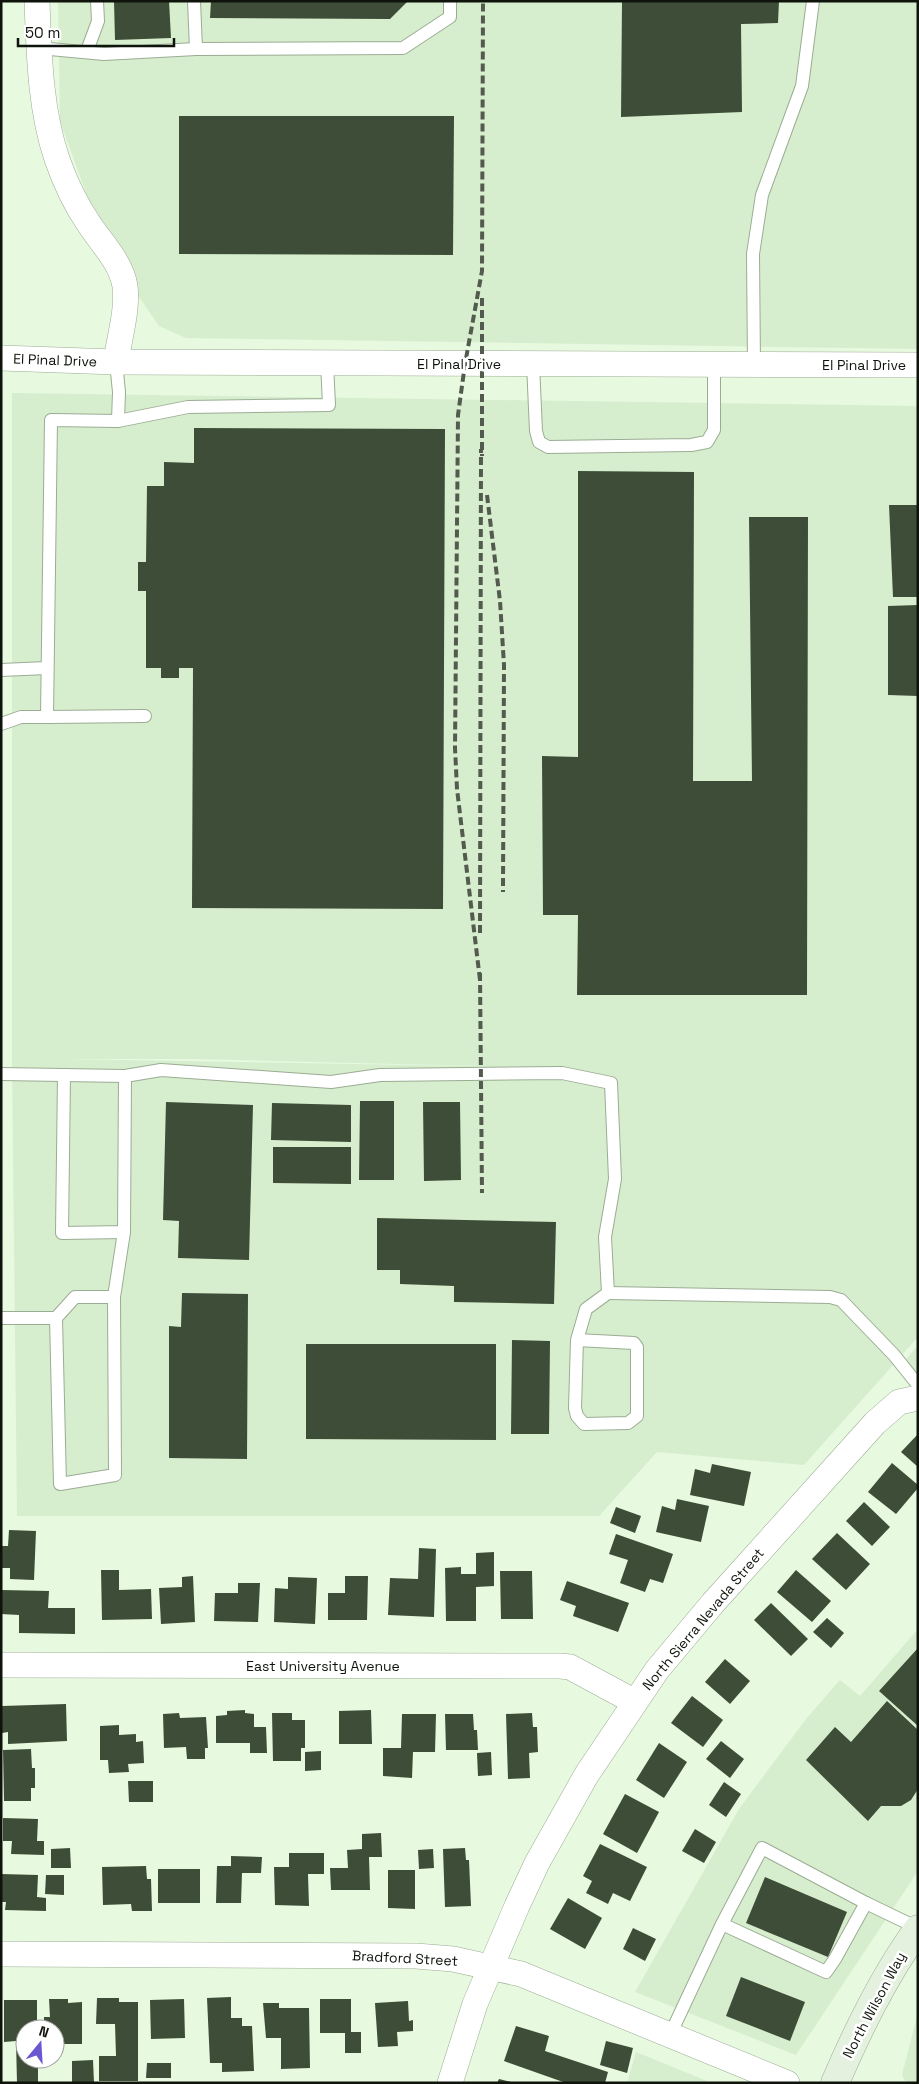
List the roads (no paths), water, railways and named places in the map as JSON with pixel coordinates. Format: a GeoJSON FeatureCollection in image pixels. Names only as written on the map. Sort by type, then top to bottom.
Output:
{"type":"FeatureCollection","features":[{"type":"Feature","properties":{"kind":"main road","name":"North Wilson Way"},"geometry":{"type":"LineString","coordinates":[[835,2083],[847,2054],[879,1992],[903,1950],[918,1929]]}},
{"type":"Feature","properties":{"kind":"street"},"geometry":{"type":"LineString","coordinates":[[37,1],[38,48],[48,126],[57,159],[69,188],[88,223],[118,264],[125,285],[126,300],[116,362]]}},
{"type":"Feature","properties":{"kind":"street","name":"El Pinal Drive"},"geometry":{"type":"LineString","coordinates":[[1,358],[116,362],[918,365]]}},
{"type":"Feature","properties":{"kind":"street","name":"North Sierra Nevada Street"},"geometry":{"type":"LineString","coordinates":[[450,2083],[475,2004],[537,1864],[587,1774],[635,1702],[657,1670],[713,1603],[874,1423],[908,1400]]}},
{"type":"Feature","properties":{"kind":"street","name":"East University Avenue"},"geometry":{"type":"LineString","coordinates":[[1,1665],[560,1666],[570,1667],[635,1702]]}},
{"type":"Feature","properties":{"kind":"street","name":"Bradford Street"},"geometry":{"type":"LineString","coordinates":[[1,1954],[416,1956],[453,1959],[521,1974],[787,2083]]}},
{"type":"Feature","properties":{"kind":"lane"},"geometry":{"type":"LineString","coordinates":[[87,52],[98,21],[97,1]]}},
{"type":"Feature","properties":{"kind":"lane"},"geometry":{"type":"LineString","coordinates":[[194,1],[196,49]]}},
{"type":"Feature","properties":{"kind":"lane"},"geometry":{"type":"LineString","coordinates":[[38,48],[104,54],[196,49],[403,48],[450,16],[450,1]]}},
{"type":"Feature","properties":{"kind":"lane"},"geometry":{"type":"LineString","coordinates":[[754,364],[753,254],[762,195],[802,86],[813,1]]}},
{"type":"Feature","properties":{"kind":"lane"},"geometry":{"type":"LineString","coordinates":[[116,362],[119,392],[118,421]]}},
{"type":"Feature","properties":{"kind":"lane"},"geometry":{"type":"LineString","coordinates":[[47,717],[51,420],[118,421],[188,407],[329,406],[327,363]]}},
{"type":"Feature","properties":{"kind":"lane"},"geometry":{"type":"LineString","coordinates":[[533,364],[536,431],[539,442],[548,447],[691,445],[707,442],[714,430],[714,364]]}},
{"type":"Feature","properties":{"kind":"lane"},"geometry":{"type":"LineString","coordinates":[[1,670],[48,668]]}},
{"type":"Feature","properties":{"kind":"lane"},"geometry":{"type":"LineString","coordinates":[[1,724],[21,717],[145,716]]}},
{"type":"Feature","properties":{"kind":"lane"},"geometry":{"type":"LineString","coordinates":[[1,1074],[125,1076],[161,1070],[331,1082],[380,1074],[562,1073],[612,1083],[615,1179],[605,1237],[608,1293]]}},
{"type":"Feature","properties":{"kind":"lane"},"geometry":{"type":"LineString","coordinates":[[64,1075],[62,1233],[124,1232]]}},
{"type":"Feature","properties":{"kind":"lane"},"geometry":{"type":"LineString","coordinates":[[114,1298],[75,1296],[56,1318],[60,1484],[115,1475],[114,1298],[124,1232],[125,1076]]}},
{"type":"Feature","properties":{"kind":"lane"},"geometry":{"type":"LineString","coordinates":[[577,1340],[634,1343],[637,1346],[637,1416],[628,1423],[584,1424],[577,1416],[575,1408],[577,1340],[586,1309],[608,1293],[830,1297],[841,1300],[894,1355],[918,1384]]}},
{"type":"Feature","properties":{"kind":"lane"},"geometry":{"type":"LineString","coordinates":[[1,1318],[56,1318]]}},
{"type":"Feature","properties":{"kind":"lane"},"geometry":{"type":"LineString","coordinates":[[670,2035],[722,1924],[762,1848],[918,1929]]}},
{"type":"Feature","properties":{"kind":"lane"},"geometry":{"type":"LineString","coordinates":[[722,1924],[826,1972],[836,1959],[866,1903]]}},
{"type":"Feature","properties":{"kind":"railway"},"geometry":{"type":"LineString","coordinates":[[480,980],[457,789],[455,748],[458,415],[482,271],[483,1]]}},
{"type":"Feature","properties":{"kind":"railway"},"geometry":{"type":"LineString","coordinates":[[482,298],[482,456]]}},
{"type":"Feature","properties":{"kind":"railway"},"geometry":{"type":"LineString","coordinates":[[480,933],[481,449]]}},
{"type":"Feature","properties":{"kind":"railway"},"geometry":{"type":"LineString","coordinates":[[487,495],[500,601],[504,665],[503,892]]}},
{"type":"Feature","properties":{"kind":"railway"},"geometry":{"type":"LineString","coordinates":[[480,973],[482,1193]]}}]}
